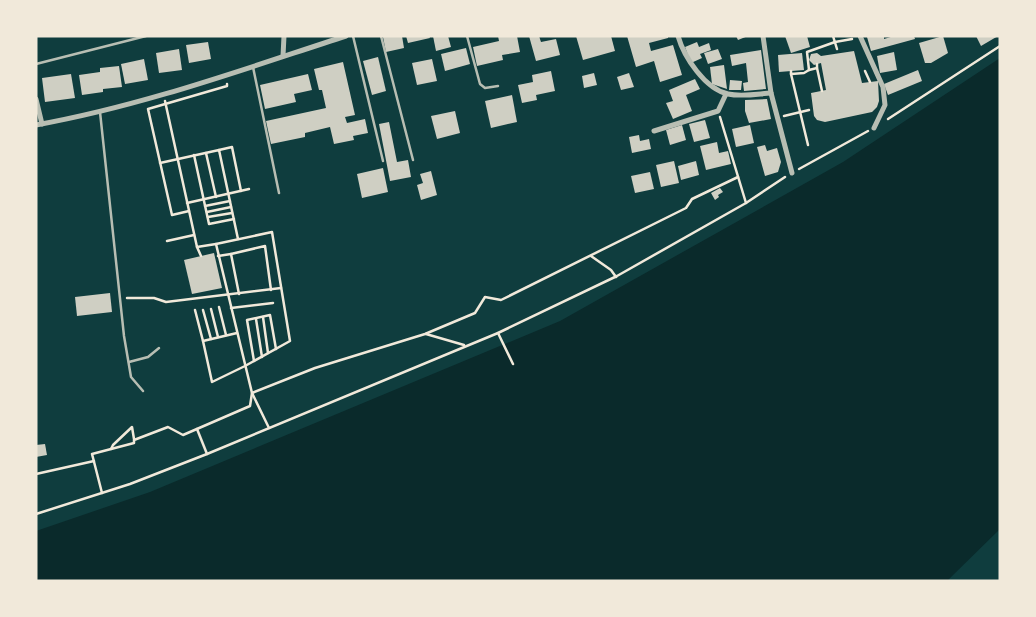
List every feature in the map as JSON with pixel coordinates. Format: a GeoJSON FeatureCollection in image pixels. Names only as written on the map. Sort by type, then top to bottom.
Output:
{"type":"FeatureCollection","features":[{"type":"Feature","properties":{"kind":"street"},"geometry":{"type":"LineString","coordinates":[[283,56],[284,36]]}},
{"type":"Feature","properties":{"kind":"street"},"geometry":{"type":"LineString","coordinates":[[36,99],[39,124],[100,112],[253,67],[346,36]]}},
{"type":"Feature","properties":{"kind":"street"},"geometry":{"type":"LineString","coordinates":[[678,36],[691,65],[710,84],[726,94],[772,93]]}},
{"type":"Feature","properties":{"kind":"street"},"geometry":{"type":"LineString","coordinates":[[763,36],[772,93],[792,173]]}},
{"type":"Feature","properties":{"kind":"street"},"geometry":{"type":"LineString","coordinates":[[860,36],[883,87],[885,105],[874,128]]}},
{"type":"Feature","properties":{"kind":"street"},"geometry":{"type":"LineString","coordinates":[[654,131],[718,111],[726,94]]}},
{"type":"Feature","properties":{"kind":"lane"},"geometry":{"type":"LineString","coordinates":[[36,64],[146,36]]}},
{"type":"Feature","properties":{"kind":"lane"},"geometry":{"type":"LineString","coordinates":[[353,36],[383,161]]}},
{"type":"Feature","properties":{"kind":"lane"},"geometry":{"type":"LineString","coordinates":[[381,36],[413,160]]}},
{"type":"Feature","properties":{"kind":"lane"},"geometry":{"type":"LineString","coordinates":[[467,36],[480,84],[485,88],[498,86]]}},
{"type":"Feature","properties":{"kind":"lane"},"geometry":{"type":"LineString","coordinates":[[253,67],[279,193]]}},
{"type":"Feature","properties":{"kind":"lane"},"geometry":{"type":"LineString","coordinates":[[100,112],[120,298],[131,377],[143,391]]}},
{"type":"Feature","properties":{"kind":"lane"},"geometry":{"type":"LineString","coordinates":[[129,362],[148,357],[159,348]]}},
{"type":"Feature","properties":{"kind":"path"},"geometry":{"type":"LineString","coordinates":[[833,36],[837,49]]}},
{"type":"Feature","properties":{"kind":"path"},"geometry":{"type":"LineString","coordinates":[[809,70],[807,52],[835,42],[853,39]]}},
{"type":"Feature","properties":{"kind":"path"},"geometry":{"type":"LineString","coordinates":[[36,514],[102,493],[207,454],[498,333],[616,277],[746,203],[792,173],[874,128],[1000,46]]}},
{"type":"Feature","properties":{"kind":"path"},"geometry":{"type":"LineString","coordinates":[[817,64],[822,91]]}},
{"type":"Feature","properties":{"kind":"path"},"geometry":{"type":"LineString","coordinates":[[863,65],[870,82]]}},
{"type":"Feature","properties":{"kind":"path"},"geometry":{"type":"LineString","coordinates":[[808,145],[791,73],[804,73],[817,68]]}},
{"type":"Feature","properties":{"kind":"path"},"geometry":{"type":"LineString","coordinates":[[189,211],[172,215],[148,109],[228,86],[227,83]]}},
{"type":"Feature","properties":{"kind":"path"},"geometry":{"type":"LineString","coordinates":[[165,103],[194,235],[202,256]]}},
{"type":"Feature","properties":{"kind":"path"},"geometry":{"type":"LineString","coordinates":[[784,116],[810,110]]}},
{"type":"Feature","properties":{"kind":"path"},"geometry":{"type":"LineString","coordinates":[[718,111],[746,203]]}},
{"type":"Feature","properties":{"kind":"path"},"geometry":{"type":"LineString","coordinates":[[160,163],[232,147],[241,191]]}},
{"type":"Feature","properties":{"kind":"path"},"geometry":{"type":"LineString","coordinates":[[218,150],[238,239]]}},
{"type":"Feature","properties":{"kind":"path"},"geometry":{"type":"LineString","coordinates":[[206,153],[216,197]]}},
{"type":"Feature","properties":{"kind":"path"},"geometry":{"type":"LineString","coordinates":[[194,155],[209,224],[234,219]]}},
{"type":"Feature","properties":{"kind":"path"},"geometry":{"type":"LineString","coordinates":[[252,393],[315,368],[425,334],[475,313],[485,297],[501,300],[686,208],[692,199],[738,177]]}},
{"type":"Feature","properties":{"kind":"path"},"geometry":{"type":"LineString","coordinates":[[187,203],[249,189]]}},
{"type":"Feature","properties":{"kind":"path"},"geometry":{"type":"LineString","coordinates":[[205,206],[230,201]]}},
{"type":"Feature","properties":{"kind":"path"},"geometry":{"type":"LineString","coordinates":[[206,212],[231,207]]}},
{"type":"Feature","properties":{"kind":"path"},"geometry":{"type":"LineString","coordinates":[[208,218],[232,213]]}},
{"type":"Feature","properties":{"kind":"path"},"geometry":{"type":"LineString","coordinates":[[195,310],[212,382],[290,341],[272,232],[197,247]]}},
{"type":"Feature","properties":{"kind":"path"},"geometry":{"type":"LineString","coordinates":[[168,241],[194,235]]}},
{"type":"Feature","properties":{"kind":"path"},"geometry":{"type":"LineString","coordinates":[[216,244],[252,393],[269,428]]}},
{"type":"Feature","properties":{"kind":"path"},"geometry":{"type":"LineString","coordinates":[[218,256],[265,246],[271,290]]}},
{"type":"Feature","properties":{"kind":"path"},"geometry":{"type":"LineString","coordinates":[[231,254],[239,294]]}},
{"type":"Feature","properties":{"kind":"path"},"geometry":{"type":"LineString","coordinates":[[591,256],[611,270],[616,277]]}},
{"type":"Feature","properties":{"kind":"path"},"geometry":{"type":"LineString","coordinates":[[120,298],[154,298],[166,302],[228,296],[281,288]]}},
{"type":"Feature","properties":{"kind":"path"},"geometry":{"type":"LineString","coordinates":[[231,308],[274,303]]}},
{"type":"Feature","properties":{"kind":"path"},"geometry":{"type":"LineString","coordinates":[[219,307],[226,335]]}},
{"type":"Feature","properties":{"kind":"path"},"geometry":{"type":"LineString","coordinates":[[211,309],[218,337]]}},
{"type":"Feature","properties":{"kind":"path"},"geometry":{"type":"LineString","coordinates":[[203,310],[211,339]]}},
{"type":"Feature","properties":{"kind":"path"},"geometry":{"type":"LineString","coordinates":[[254,361],[247,320],[270,316],[276,349]]}},
{"type":"Feature","properties":{"kind":"path"},"geometry":{"type":"LineString","coordinates":[[263,317],[268,353]]}},
{"type":"Feature","properties":{"kind":"path"},"geometry":{"type":"LineString","coordinates":[[256,319],[262,357]]}},
{"type":"Feature","properties":{"kind":"path"},"geometry":{"type":"LineString","coordinates":[[203,341],[237,332]]}},
{"type":"Feature","properties":{"kind":"path"},"geometry":{"type":"LineString","coordinates":[[498,333],[513,364]]}},
{"type":"Feature","properties":{"kind":"path"},"geometry":{"type":"LineString","coordinates":[[425,334],[466,345]]}},
{"type":"Feature","properties":{"kind":"path"},"geometry":{"type":"LineString","coordinates":[[102,493],[92,454],[134,442],[134,440],[168,427],[183,435],[250,406],[252,393]]}},
{"type":"Feature","properties":{"kind":"path"},"geometry":{"type":"LineString","coordinates":[[111,449],[132,427],[134,440]]}},
{"type":"Feature","properties":{"kind":"path"},"geometry":{"type":"LineString","coordinates":[[196,429],[207,454]]}},
{"type":"Feature","properties":{"kind":"path"},"geometry":{"type":"LineString","coordinates":[[36,474],[94,461]]}},
{"type":"Feature","properties":{"kind":"water"},"geometry":{"type":"Polygon","coordinates":[[[1000,58],[1000,529],[947,581],[36,581],[36,531],[150,492],[560,321],[843,162],[1000,58]]]}},
{"type":"Feature","properties":{"kind":"building"},"geometry":{"type":"Polygon","coordinates":[[[402,36],[404,48],[386,52],[383,37],[402,36]]]}},
{"type":"Feature","properties":{"kind":"building"},"geometry":{"type":"Polygon","coordinates":[[[406,36],[429,36],[430,38],[408,43],[406,36]]]}},
{"type":"Feature","properties":{"kind":"building"},"geometry":{"type":"Polygon","coordinates":[[[433,36],[448,36],[451,47],[436,51],[433,36]]]}},
{"type":"Feature","properties":{"kind":"building"},"geometry":{"type":"Polygon","coordinates":[[[498,36],[517,36],[520,52],[502,55],[503,60],[477,66],[473,47],[499,41],[498,36]]]}},
{"type":"Feature","properties":{"kind":"building"},"geometry":{"type":"Polygon","coordinates":[[[529,36],[539,36],[541,42],[556,39],[560,55],[536,61],[529,36]]]}},
{"type":"Feature","properties":{"kind":"building"},"geometry":{"type":"Polygon","coordinates":[[[576,36],[611,36],[615,51],[583,60],[576,36]]]}},
{"type":"Feature","properties":{"kind":"building"},"geometry":{"type":"Polygon","coordinates":[[[627,36],[668,36],[668,38],[649,43],[651,51],[673,45],[682,75],[660,82],[654,61],[636,67],[627,36]]]}},
{"type":"Feature","properties":{"kind":"building"},"geometry":{"type":"Polygon","coordinates":[[[736,36],[748,36],[738,40],[736,36]]]}},
{"type":"Feature","properties":{"kind":"building"},"geometry":{"type":"Polygon","coordinates":[[[785,36],[807,36],[810,47],[791,53],[785,36]]]}},
{"type":"Feature","properties":{"kind":"building"},"geometry":{"type":"Polygon","coordinates":[[[884,36],[884,39],[894,36],[914,36],[915,39],[871,51],[867,37],[884,36]]]}},
{"type":"Feature","properties":{"kind":"building"},"geometry":{"type":"Polygon","coordinates":[[[943,36],[948,53],[931,63],[925,63],[919,43],[943,36]]]}},
{"type":"Feature","properties":{"kind":"building"},"geometry":{"type":"Polygon","coordinates":[[[976,36],[998,36],[981,46],[976,36]]]}},
{"type":"Feature","properties":{"kind":"building"},"geometry":{"type":"Polygon","coordinates":[[[208,42],[211,59],[189,63],[186,45],[208,42]]]}},
{"type":"Feature","properties":{"kind":"building"},"geometry":{"type":"Polygon","coordinates":[[[697,42],[699,47],[709,43],[711,50],[700,54],[702,58],[691,63],[685,47],[697,42]]]}},
{"type":"Feature","properties":{"kind":"building"},"geometry":{"type":"Polygon","coordinates":[[[466,48],[470,64],[445,71],[441,54],[466,48]]]}},
{"type":"Feature","properties":{"kind":"building"},"geometry":{"type":"Polygon","coordinates":[[[179,49],[182,70],[159,73],[156,53],[179,49]]]}},
{"type":"Feature","properties":{"kind":"building"},"geometry":{"type":"Polygon","coordinates":[[[718,49],[722,59],[708,64],[704,53],[718,49]]]}},
{"type":"Feature","properties":{"kind":"building"},"geometry":{"type":"Polygon","coordinates":[[[761,50],[766,89],[744,91],[743,83],[748,82],[746,63],[732,66],[730,55],[761,50]]]}},
{"type":"Feature","properties":{"kind":"building"},"geometry":{"type":"Polygon","coordinates":[[[854,51],[862,83],[878,81],[879,101],[877,107],[872,112],[825,122],[817,120],[814,116],[811,93],[826,90],[821,63],[814,65],[809,60],[811,54],[817,53],[821,56],[854,51]]]}},
{"type":"Feature","properties":{"kind":"building"},"geometry":{"type":"Polygon","coordinates":[[[894,52],[897,70],[880,73],[877,56],[894,52]]]}},
{"type":"Feature","properties":{"kind":"building"},"geometry":{"type":"Polygon","coordinates":[[[802,53],[804,70],[779,72],[778,55],[802,53]]]}},
{"type":"Feature","properties":{"kind":"building"},"geometry":{"type":"Polygon","coordinates":[[[378,57],[386,91],[372,95],[363,61],[378,57]]]}},
{"type":"Feature","properties":{"kind":"building"},"geometry":{"type":"Polygon","coordinates":[[[144,59],[148,80],[125,84],[121,64],[144,59]]]}},
{"type":"Feature","properties":{"kind":"building"},"geometry":{"type":"Polygon","coordinates":[[[432,59],[437,81],[417,85],[412,63],[432,59]]]}},
{"type":"Feature","properties":{"kind":"building"},"geometry":{"type":"Polygon","coordinates":[[[343,62],[355,115],[345,117],[347,123],[365,119],[368,133],[353,136],[354,140],[334,144],[330,127],[305,133],[305,137],[271,144],[266,121],[326,108],[314,69],[343,62]]]}},
{"type":"Feature","properties":{"kind":"building"},"geometry":{"type":"Polygon","coordinates":[[[724,65],[727,89],[712,84],[710,67],[724,65]]]}},
{"type":"Feature","properties":{"kind":"building"},"geometry":{"type":"Polygon","coordinates":[[[119,66],[122,87],[103,89],[103,92],[82,95],[79,75],[100,72],[100,68],[119,66]]]}},
{"type":"Feature","properties":{"kind":"building"},"geometry":{"type":"Polygon","coordinates":[[[918,70],[922,81],[888,95],[884,84],[918,70]]]}},
{"type":"Feature","properties":{"kind":"building"},"geometry":{"type":"Polygon","coordinates":[[[551,71],[555,91],[536,95],[537,100],[522,103],[518,85],[533,82],[532,75],[551,71]]]}},
{"type":"Feature","properties":{"kind":"building"},"geometry":{"type":"Polygon","coordinates":[[[594,73],[597,85],[584,88],[582,76],[594,73]]]}},
{"type":"Feature","properties":{"kind":"building"},"geometry":{"type":"Polygon","coordinates":[[[629,73],[634,87],[621,90],[617,77],[629,73]]]}},
{"type":"Feature","properties":{"kind":"building"},"geometry":{"type":"Polygon","coordinates":[[[71,74],[75,98],[45,102],[42,78],[71,74]]]}},
{"type":"Feature","properties":{"kind":"building"},"geometry":{"type":"Polygon","coordinates":[[[308,74],[312,90],[294,94],[296,102],[265,109],[260,85],[308,74]]]}},
{"type":"Feature","properties":{"kind":"building"},"geometry":{"type":"Polygon","coordinates":[[[695,79],[700,89],[686,95],[692,111],[673,119],[666,103],[673,101],[669,90],[695,79]]]}},
{"type":"Feature","properties":{"kind":"building"},"geometry":{"type":"Polygon","coordinates":[[[730,80],[742,81],[741,90],[729,90],[730,80]]]}},
{"type":"Feature","properties":{"kind":"building"},"geometry":{"type":"Polygon","coordinates":[[[512,95],[517,122],[491,128],[485,101],[512,95]]]}},
{"type":"Feature","properties":{"kind":"building"},"geometry":{"type":"Polygon","coordinates":[[[767,99],[771,119],[749,123],[745,111],[745,100],[767,99]]]}},
{"type":"Feature","properties":{"kind":"building"},"geometry":{"type":"Polygon","coordinates":[[[455,111],[460,133],[437,139],[431,116],[455,111]]]}},
{"type":"Feature","properties":{"kind":"building"},"geometry":{"type":"Polygon","coordinates":[[[705,120],[710,138],[694,142],[689,124],[705,120]]]}},
{"type":"Feature","properties":{"kind":"building"},"geometry":{"type":"Polygon","coordinates":[[[389,122],[397,162],[408,160],[411,177],[390,181],[379,124],[389,122]]]}},
{"type":"Feature","properties":{"kind":"building"},"geometry":{"type":"Polygon","coordinates":[[[682,125],[686,140],[670,145],[666,130],[682,125]]]}},
{"type":"Feature","properties":{"kind":"building"},"geometry":{"type":"Polygon","coordinates":[[[750,125],[754,143],[736,147],[732,129],[750,125]]]}},
{"type":"Feature","properties":{"kind":"building"},"geometry":{"type":"Polygon","coordinates":[[[639,135],[640,141],[649,139],[651,149],[632,153],[629,137],[639,135]]]}},
{"type":"Feature","properties":{"kind":"building"},"geometry":{"type":"Polygon","coordinates":[[[717,142],[719,153],[728,151],[731,164],[706,170],[700,146],[717,142]]]}},
{"type":"Feature","properties":{"kind":"building"},"geometry":{"type":"Polygon","coordinates":[[[765,145],[767,151],[777,148],[781,162],[778,172],[765,176],[757,147],[765,145]]]}},
{"type":"Feature","properties":{"kind":"building"},"geometry":{"type":"Polygon","coordinates":[[[674,161],[679,183],[661,187],[656,165],[674,161]]]}},
{"type":"Feature","properties":{"kind":"building"},"geometry":{"type":"Polygon","coordinates":[[[696,161],[699,175],[681,180],[678,166],[696,161]]]}},
{"type":"Feature","properties":{"kind":"building"},"geometry":{"type":"Polygon","coordinates":[[[383,168],[388,192],[362,198],[357,174],[383,168]]]}},
{"type":"Feature","properties":{"kind":"building"},"geometry":{"type":"Polygon","coordinates":[[[431,171],[437,195],[421,200],[417,185],[423,183],[420,174],[431,171]]]}},
{"type":"Feature","properties":{"kind":"building"},"geometry":{"type":"Polygon","coordinates":[[[650,172],[654,189],[635,193],[631,176],[650,172]]]}},
{"type":"Feature","properties":{"kind":"building"},"geometry":{"type":"Polygon","coordinates":[[[720,188],[723,192],[715,200],[711,193],[720,188]]]}},
{"type":"Feature","properties":{"kind":"building"},"geometry":{"type":"Polygon","coordinates":[[[214,253],[222,288],[192,294],[184,260],[214,253]]]}},
{"type":"Feature","properties":{"kind":"building"},"geometry":{"type":"Polygon","coordinates":[[[110,293],[112,312],[77,316],[75,297],[110,293]]]}},
{"type":"Feature","properties":{"kind":"building"},"geometry":{"type":"Polygon","coordinates":[[[45,444],[47,455],[36,457],[36,445],[45,444]]]}}]}
